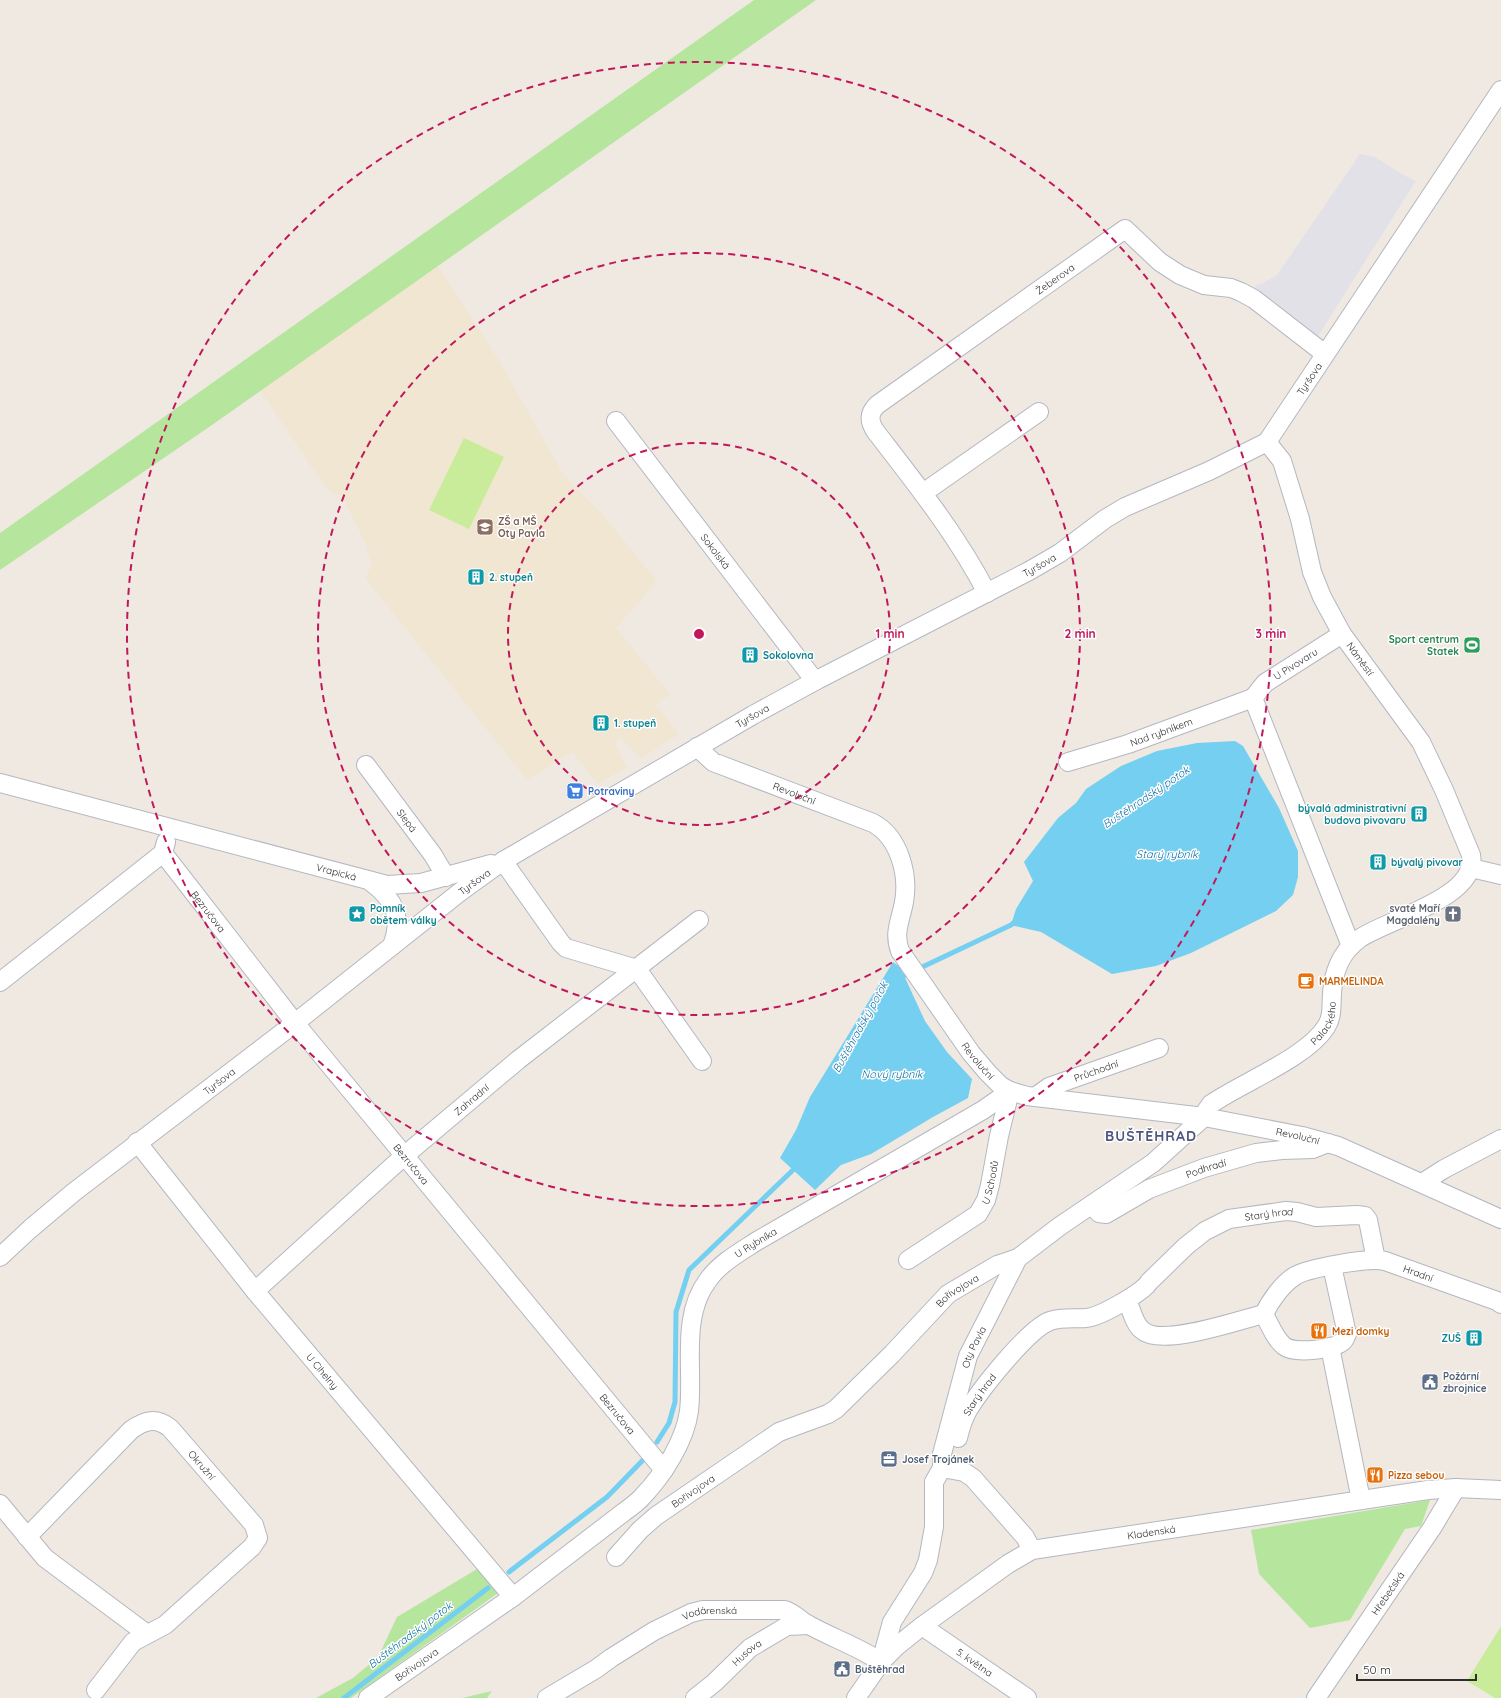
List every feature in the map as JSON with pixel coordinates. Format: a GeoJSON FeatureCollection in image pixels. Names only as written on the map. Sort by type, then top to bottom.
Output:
{"type":"FeatureCollection","features":[{"type":"Feature","properties":{"kind":"street","name":"Tyršova"},"geometry":{"type":"LineString","coordinates":[[0,1257],[30,1228],[68,1196],[295,1023],[460,892],[503,860],[696,747],[815,681],[987,593],[1055,556],[1105,519],[1125,507],[1209,471],[1267,442],[1501,90]]}},
{"type":"Feature","properties":{"kind":"street","name":"Žeberova"},"geometry":{"type":"LineString","coordinates":[[987,593],[960,545],[872,426],[870,420],[872,410],[1125,229],[1160,262],[1180,275],[1204,285],[1232,288],[1254,299],[1325,354]]}},
{"type":"Feature","properties":{"kind":"street"},"geometry":{"type":"LineString","coordinates":[[923,493],[1039,412]]}},
{"type":"Feature","properties":{"kind":"street","name":"Sokolská"},"geometry":{"type":"LineString","coordinates":[[616,421],[815,681]]}},
{"type":"Feature","properties":{"kind":"street","name":"Náměstí"},"geometry":{"type":"LineString","coordinates":[[1267,442],[1282,461],[1300,519],[1312,572],[1342,634],[1421,742],[1444,790],[1471,854],[1471,868]]}},
{"type":"Feature","properties":{"kind":"street","name":"U Pivovaru"},"geometry":{"type":"LineString","coordinates":[[1253,698],[1265,683],[1342,634]]}},
{"type":"Feature","properties":{"kind":"street"},"geometry":{"type":"LineString","coordinates":[[1253,698],[1351,946]]}},
{"type":"Feature","properties":{"kind":"street","name":"Nad rybníkem"},"geometry":{"type":"LineString","coordinates":[[1068,762],[1128,744],[1253,698]]}},
{"type":"Feature","properties":{"kind":"street","name":"Revoluční"},"geometry":{"type":"LineString","coordinates":[[696,747],[713,762],[873,823],[888,833],[901,862],[905,877],[905,895],[896,938],[900,950],[921,983],[979,1063],[996,1081],[1010,1091],[1035,1097],[1204,1117],[1302,1136],[1329,1143],[1501,1218]]}},
{"type":"Feature","properties":{"kind":"street","name":"Slepá"},"geometry":{"type":"LineString","coordinates":[[366,765],[433,855],[446,877]]}},
{"type":"Feature","properties":{"kind":"street","name":"Vrapická"},"geometry":{"type":"LineString","coordinates":[[0,783],[387,885],[408,885],[446,877],[503,860]]}},
{"type":"Feature","properties":{"kind":"street"},"geometry":{"type":"LineString","coordinates":[[0,982],[163,853],[170,828]]}},
{"type":"Feature","properties":{"kind":"street","name":"Bezručova"},"geometry":{"type":"LineString","coordinates":[[163,853],[295,1023],[664,1470]]}},
{"type":"Feature","properties":{"kind":"street"},"geometry":{"type":"LineString","coordinates":[[503,860],[566,948],[637,969],[702,1061]]}},
{"type":"Feature","properties":{"kind":"street"},"geometry":{"type":"LineString","coordinates":[[1471,868],[1501,875]]}},
{"type":"Feature","properties":{"kind":"street","name":"Palackého"},"geometry":{"type":"LineString","coordinates":[[1204,1117],[1211,1104],[1290,1058],[1318,1037],[1330,1019],[1337,965],[1351,946],[1368,934],[1414,914],[1440,899],[1464,880],[1471,868]]}},
{"type":"Feature","properties":{"kind":"street"},"geometry":{"type":"LineString","coordinates":[[371,882],[385,894],[394,909],[397,923],[392,946]]}},
{"type":"Feature","properties":{"kind":"street","name":"Zahradní"},"geometry":{"type":"LineString","coordinates":[[255,1291],[404,1156],[536,1045],[699,920]]}},
{"type":"Feature","properties":{"kind":"street","name":"Průchodní"},"geometry":{"type":"LineString","coordinates":[[1035,1097],[1049,1087],[1158,1048]]}},
{"type":"Feature","properties":{"kind":"street","name":"U Schodů"},"geometry":{"type":"LineString","coordinates":[[908,1260],[978,1214],[986,1200],[990,1185],[999,1136],[1010,1091]]}},
{"type":"Feature","properties":{"kind":"street","name":"U Rybníka"},"geometry":{"type":"LineString","coordinates":[[642,1498],[664,1470],[680,1440],[688,1420],[691,1327],[696,1305],[707,1281],[717,1270],[757,1241],[983,1110],[1010,1091]]}},
{"type":"Feature","properties":{"kind":"street","name":"Oty Pavla"},"geometry":{"type":"LineString","coordinates":[[882,1662],[892,1622],[923,1573],[928,1560],[934,1527],[934,1482],[942,1468],[942,1454],[968,1356],[1018,1258],[1060,1226],[1153,1163],[1204,1117]]}},
{"type":"Feature","properties":{"kind":"street"},"geometry":{"type":"LineString","coordinates":[[1422,1183],[1449,1166],[1501,1139]]}},
{"type":"Feature","properties":{"kind":"street","name":"U Cihelny"},"geometry":{"type":"LineString","coordinates":[[137,1142],[255,1291],[513,1596]]}},
{"type":"Feature","properties":{"kind":"street","name":"Podhradí"},"geometry":{"type":"LineString","coordinates":[[1092,1205],[1099,1213],[1106,1214],[1149,1189],[1204,1168],[1256,1153],[1313,1149],[1329,1143]]}},
{"type":"Feature","properties":{"kind":"street","name":"Starý hrad"},"geometry":{"type":"LineString","coordinates":[[942,1468],[952,1456],[962,1423],[968,1411],[988,1383],[1030,1334],[1049,1322],[1063,1318],[1091,1317],[1127,1300],[1140,1292],[1186,1246],[1205,1231],[1221,1222],[1234,1218],[1281,1212],[1297,1212],[1316,1217],[1365,1216],[1369,1222],[1376,1260]]}},
{"type":"Feature","properties":{"kind":"street","name":"Bořivojova"},"geometry":{"type":"LineString","coordinates":[[616,1558],[640,1530],[656,1516],[779,1432],[832,1412],[892,1354],[948,1294],[997,1265],[1018,1258]]}},
{"type":"Feature","properties":{"kind":"street","name":"Hradní"},"geometry":{"type":"LineString","coordinates":[[1264,1314],[1284,1286],[1292,1278],[1306,1272],[1332,1266],[1376,1260],[1385,1261],[1489,1298],[1501,1304]]}},
{"type":"Feature","properties":{"kind":"street"},"geometry":{"type":"LineString","coordinates":[[1127,1300],[1140,1328],[1150,1336],[1199,1332],[1264,1314],[1281,1343],[1287,1348],[1308,1350],[1342,1343],[1347,1334],[1332,1266]]}},
{"type":"Feature","properties":{"kind":"street"},"geometry":{"type":"LineString","coordinates":[[1330,1346],[1361,1500]]}},
{"type":"Feature","properties":{"kind":"street","name":"Okružní"},"geometry":{"type":"LineString","coordinates":[[28,1537],[131,1430],[149,1420],[160,1421],[165,1424],[254,1525],[258,1538],[256,1543],[165,1625],[134,1642],[96,1690]]}},
{"type":"Feature","properties":{"kind":"street"},"geometry":{"type":"LineString","coordinates":[[942,1468],[964,1472],[973,1478],[1025,1537],[1032,1550]]}},
{"type":"Feature","properties":{"kind":"street","name":"Kladenská"},"geometry":{"type":"LineString","coordinates":[[856,1698],[882,1662],[922,1626],[1008,1564],[1032,1550],[1428,1490],[1456,1488],[1501,1490]]}},
{"type":"Feature","properties":{"kind":"street","name":"Hřebečská"},"geometry":{"type":"LineString","coordinates":[[1316,1698],[1432,1528],[1456,1488]]}},
{"type":"Feature","properties":{"kind":"street"},"geometry":{"type":"LineString","coordinates":[[642,1498],[656,1516]]}},
{"type":"Feature","properties":{"kind":"street","name":"Bořivojova"},"geometry":{"type":"LineString","coordinates":[[368,1698],[513,1596],[642,1498]]}},
{"type":"Feature","properties":{"kind":"street"},"geometry":{"type":"LineString","coordinates":[[0,1504],[45,1558],[147,1634]]}},
{"type":"Feature","properties":{"kind":"street","name":"Vodárenská"},"geometry":{"type":"LineString","coordinates":[[547,1698],[596,1669],[654,1631],[697,1611],[790,1611],[808,1625],[861,1650],[882,1662]]}},
{"type":"Feature","properties":{"kind":"street","name":"Husova"},"geometry":{"type":"LineString","coordinates":[[695,1698],[714,1683],[750,1648],[787,1626],[808,1625]]}},
{"type":"Feature","properties":{"kind":"street","name":"5. května"},"geometry":{"type":"LineString","coordinates":[[922,1626],[1027,1698]]}},
{"type":"Feature","properties":{"kind":"shaded area"},"geometry":{"type":"Polygon","coordinates":[[[1360,154],[1375,157],[1415,181],[1417,179],[1315,341],[1253,289],[1256,285],[1261,284],[1277,275],[1360,154]]]}},
{"type":"Feature","properties":{"kind":"shaded area","name":"ZŠ a MŠ Oty Pavla"},"geometry":{"type":"Polygon","coordinates":[[[438,266],[501,364],[563,474],[602,514],[657,581],[616,628],[670,694],[656,705],[679,734],[641,758],[620,737],[614,742],[627,767],[598,784],[572,752],[527,780],[365,578],[372,565],[364,540],[342,496],[327,490],[260,390],[438,266]]]}},
{"type":"Feature","properties":{"kind":"green space"},"geometry":{"type":"Polygon","coordinates":[[[754,0],[816,0],[212,425],[0,570],[0,533],[754,0]]]}},
{"type":"Feature","properties":{"kind":"green space"},"geometry":{"type":"Polygon","coordinates":[[[464,438],[504,457],[469,529],[429,510],[464,438]]]}},
{"type":"Feature","properties":{"kind":"green space"},"geometry":{"type":"Polygon","coordinates":[[[1430,1500],[1421,1526],[1405,1529],[1350,1620],[1310,1628],[1259,1574],[1251,1530],[1430,1500]]]}},
{"type":"Feature","properties":{"kind":"green space"},"geometry":{"type":"Polygon","coordinates":[[[477,1569],[498,1593],[351,1698],[316,1698],[353,1678],[378,1657],[397,1617],[477,1569]]]}},
{"type":"Feature","properties":{"kind":"green space"},"geometry":{"type":"Polygon","coordinates":[[[1501,1626],[1501,1698],[1495,1698],[1467,1681],[1501,1626]]]}},
{"type":"Feature","properties":{"kind":"green space"},"geometry":{"type":"Polygon","coordinates":[[[492,1691],[487,1698],[462,1698],[492,1691]]]}},
{"type":"Feature","properties":{"kind":"water","name":"Starý rybník"},"geometry":{"type":"Polygon","coordinates":[[[1235,741],[1243,746],[1279,808],[1298,851],[1298,877],[1293,895],[1276,911],[1191,953],[1156,966],[1112,974],[1041,932],[1011,925],[1016,909],[1033,881],[1024,862],[1058,818],[1076,803],[1086,789],[1121,766],[1157,751],[1197,743],[1235,741]]]}},
{"type":"Feature","properties":{"kind":"water","name":"Nový rybník"},"geometry":{"type":"Polygon","coordinates":[[[893,962],[900,967],[925,1021],[947,1052],[972,1079],[968,1098],[871,1154],[841,1165],[815,1190],[780,1158],[796,1130],[810,1097],[893,962]]]}},
{"type":"Feature","properties":{"kind":"waterway","name":"Buštěhradský potok"},"geometry":{"type":"LineString","coordinates":[[899,978],[1011,925],[1016,921]]}},
{"type":"Feature","properties":{"kind":"waterway","name":"Buštěhradský potok"},"geometry":{"type":"LineString","coordinates":[[657,1442],[669,1423],[675,1402],[676,1312],[689,1270],[793,1170],[796,1165]]}},
{"type":"Feature","properties":{"kind":"waterway","name":"Buštěhradský potok"},"geometry":{"type":"LineString","coordinates":[[509,1572],[607,1497],[645,1458]]}},
{"type":"Feature","properties":{"kind":"waterway","name":"Buštěhradský potok"},"geometry":{"type":"LineString","coordinates":[[344,1698],[488,1588]]}},
{"type":"Feature","properties":{"kind":"place","name":"ZŠ a MŠ Oty Pavla"},"geometry":{"type":"Point","coordinates":[485,527]}},
{"type":"Feature","properties":{"kind":"place","name":"2. stupeň"},"geometry":{"type":"Point","coordinates":[476,577]}},
{"type":"Feature","properties":{"kind":"place","name":"Sport centrum Statek"},"geometry":{"type":"Point","coordinates":[1472,645]}},
{"type":"Feature","properties":{"kind":"place","name":"Sokolovna"},"geometry":{"type":"Point","coordinates":[750,655]}},
{"type":"Feature","properties":{"kind":"place","name":"1. stupeň"},"geometry":{"type":"Point","coordinates":[601,723]}},
{"type":"Feature","properties":{"kind":"place","name":"Potraviny"},"geometry":{"type":"Point","coordinates":[575,791]}},
{"type":"Feature","properties":{"kind":"place","name":"bývalá administrativní budova pivovaru"},"geometry":{"type":"Point","coordinates":[1419,814]}},
{"type":"Feature","properties":{"kind":"place","name":"bývalý pivovar"},"geometry":{"type":"Point","coordinates":[1378,862]}},
{"type":"Feature","properties":{"kind":"place","name":"Pomník obětem války"},"geometry":{"type":"Point","coordinates":[357,914]}},
{"type":"Feature","properties":{"kind":"place","name":"svaté Maří Magdalény"},"geometry":{"type":"Point","coordinates":[1453,914]}},
{"type":"Feature","properties":{"kind":"place","name":"MARMELINDA"},"geometry":{"type":"Point","coordinates":[1306,981]}},
{"type":"Feature","properties":{"kind":"place","name":"Mezi domky"},"geometry":{"type":"Point","coordinates":[1319,1331]}},
{"type":"Feature","properties":{"kind":"place","name":"ZUŠ"},"geometry":{"type":"Point","coordinates":[1474,1338]}},
{"type":"Feature","properties":{"kind":"place","name":"Požární zbrojnice"},"geometry":{"type":"Point","coordinates":[1430,1382]}},
{"type":"Feature","properties":{"kind":"place","name":"Josef Trojánek"},"geometry":{"type":"Point","coordinates":[889,1459]}},
{"type":"Feature","properties":{"kind":"place","name":"Pizza sebou"},"geometry":{"type":"Point","coordinates":[1375,1475]}},
{"type":"Feature","properties":{"kind":"place","name":"Buštěhrad"},"geometry":{"type":"Point","coordinates":[842,1669]}},
{"type":"Feature","properties":{"kind":"district","name":"BUŠTĚHRAD"},"geometry":{"type":"Point","coordinates":[1151,1136]}}]}
